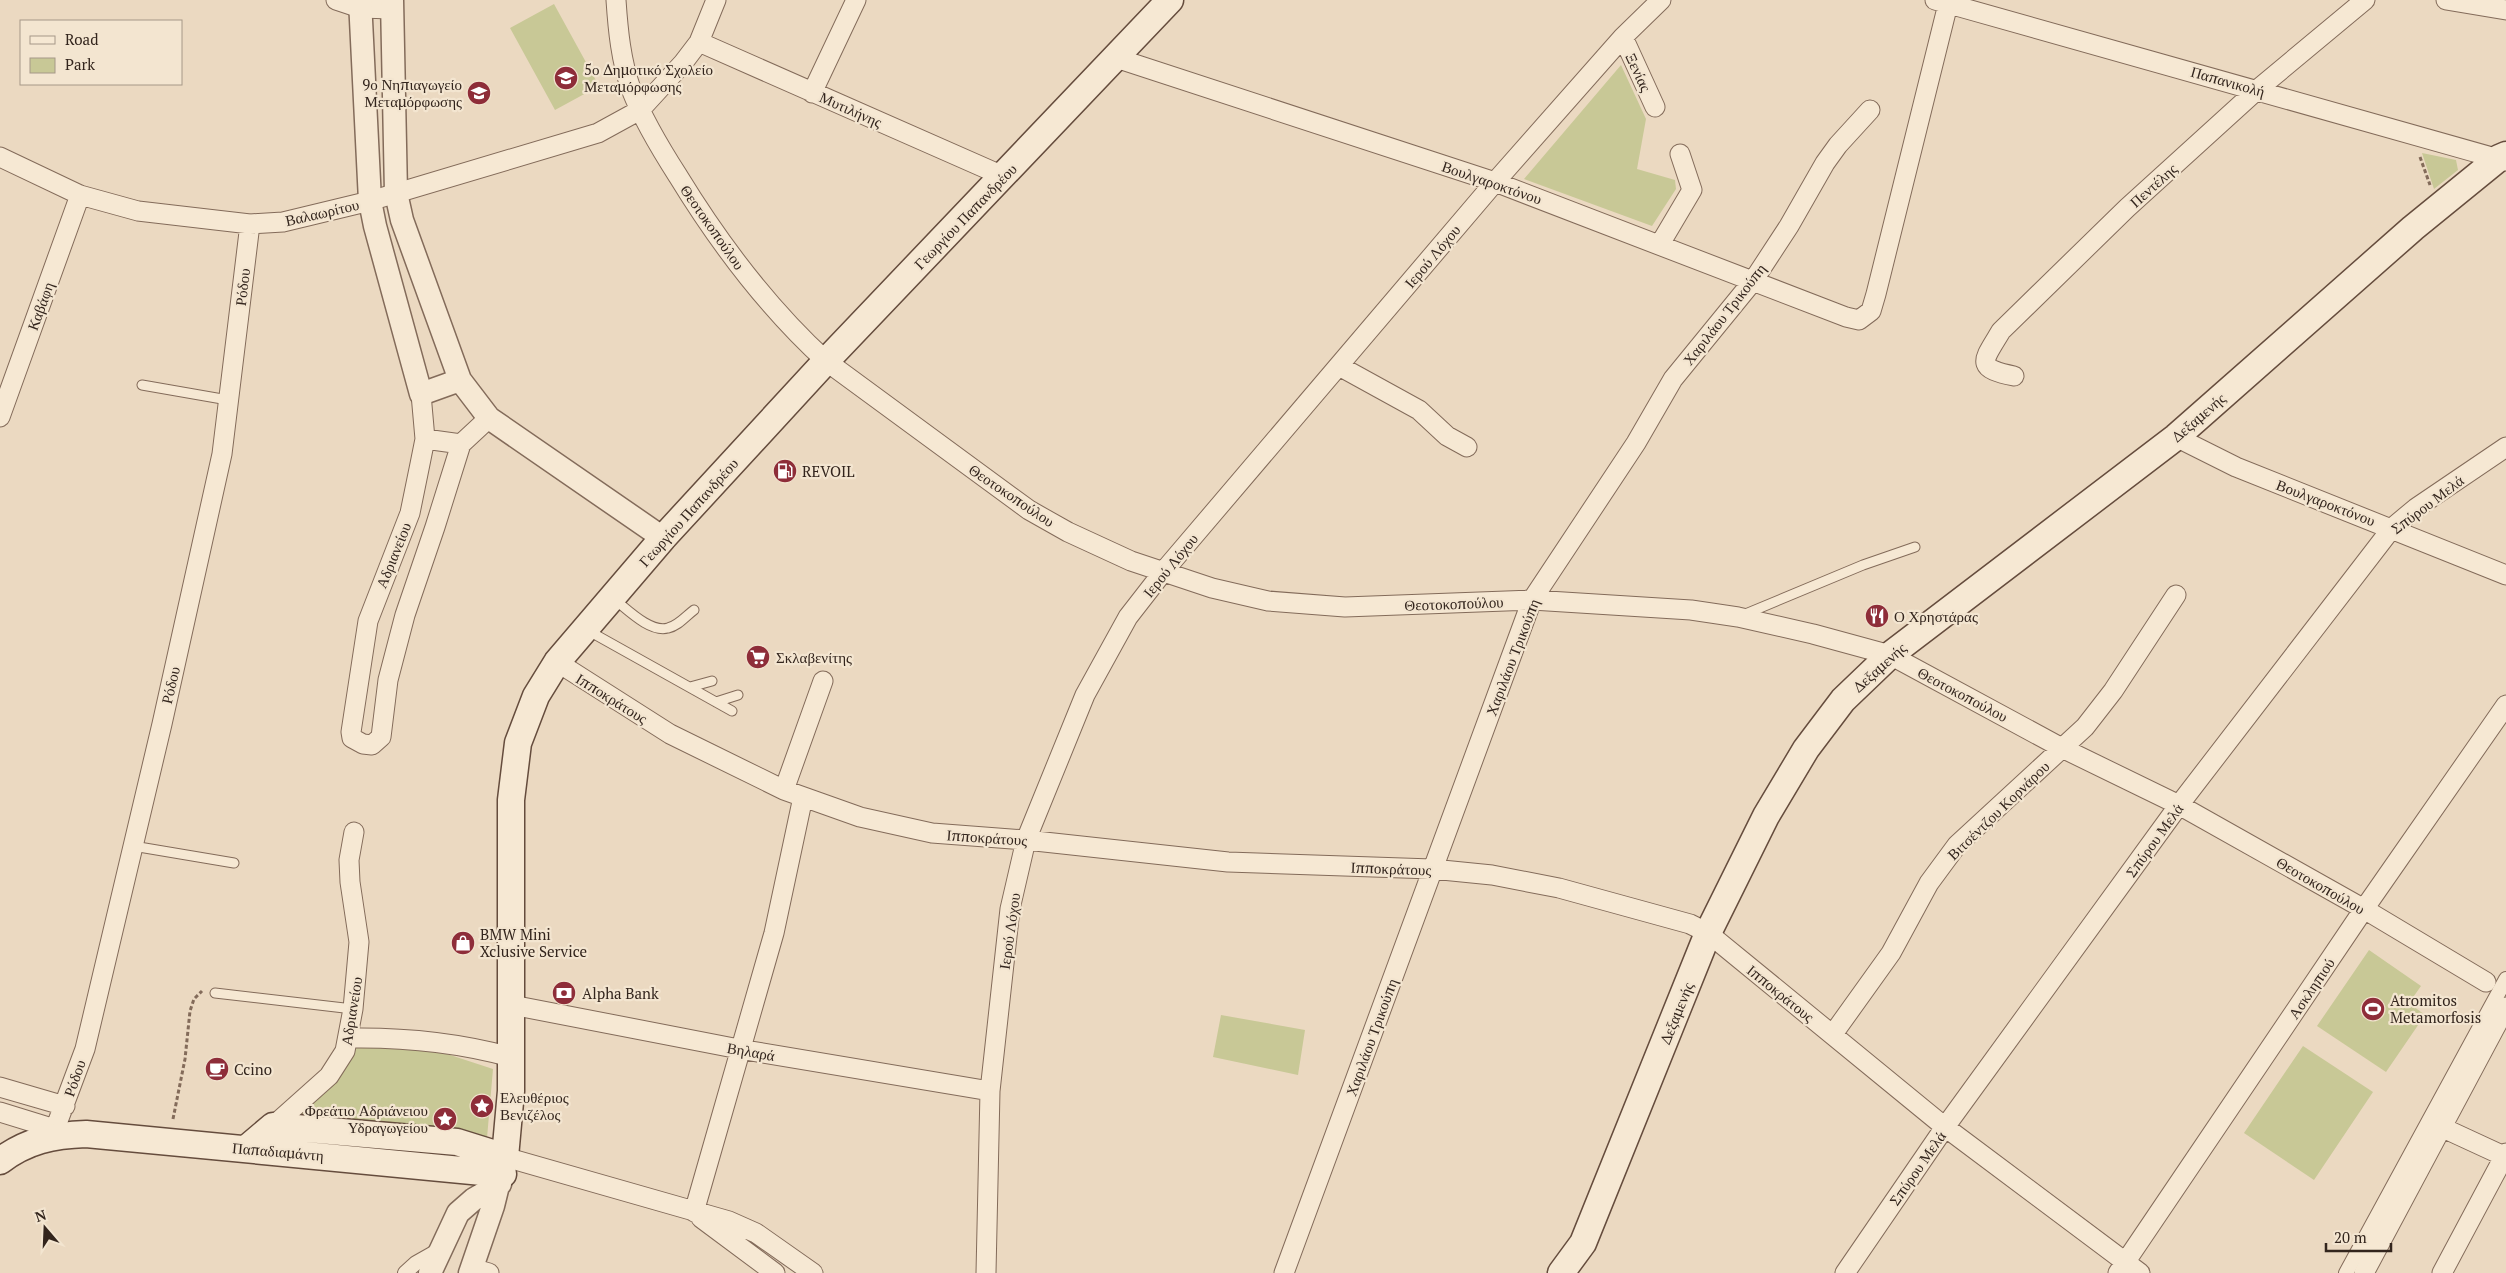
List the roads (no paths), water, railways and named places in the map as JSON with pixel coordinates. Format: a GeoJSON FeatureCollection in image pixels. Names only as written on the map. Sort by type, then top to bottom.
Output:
{"type":"FeatureCollection","features":[{"type":"Feature","properties":{"kind":"main road","name":"Γεωργίου Παπανδρέου"},"geometry":{"type":"LineString","coordinates":[[503,1172],[510,1113],[512,1005],[511,800],[518,743],[536,696],[557,662],[663,538],[826,362],[1170,0]]}},
{"type":"Feature","properties":{"kind":"main road","name":"Δεξαμενής"},"geometry":{"type":"LineString","coordinates":[[1561,1273],[1583,1242],[1708,933],[1766,816],[1806,749],[1844,700],[1890,655],[2176,437],[2438,208],[2504,158]]}},
{"type":"Feature","properties":{"kind":"main road","name":"Αδριανείου"},"geometry":{"type":"LineString","coordinates":[[247,1148],[273,1126]]}},
{"type":"Feature","properties":{"kind":"main road","name":"Παπαδιαμάντη"},"geometry":{"type":"LineString","coordinates":[[273,1126],[457,1142],[503,1172]]}},
{"type":"Feature","properties":{"kind":"main road","name":"Παπαδιαμάντη"},"geometry":{"type":"LineString","coordinates":[[54,1133],[86,1134],[503,1172]]}},
{"type":"Feature","properties":{"kind":"main road"},"geometry":{"type":"LineString","coordinates":[[0,1161],[30,1143],[54,1133]]}},
{"type":"Feature","properties":{"kind":"street"},"geometry":{"type":"LineString","coordinates":[[336,0],[360,4],[392,4],[396,193],[402,220],[460,380],[489,418],[663,538]]}},
{"type":"Feature","properties":{"kind":"street","name":"Θεοτοκοπούλου"},"geometry":{"type":"LineString","coordinates":[[616,0],[623,59],[640,110],[660,148],[709,226],[744,272],[810,347],[826,362],[1029,510],[1068,532],[1131,561],[1212,588],[1268,601],[1345,606],[1532,600],[1691,610],[1738,617],[1813,634],[1890,655],[2062,748],[2179,804],[2364,909],[2486,982]]}},
{"type":"Feature","properties":{"kind":"street","name":"Βαλαωρίτου"},"geometry":{"type":"LineString","coordinates":[[0,157],[80,195],[138,211],[250,224],[283,222],[370,201],[574,142],[598,133],[640,110],[683,64],[699,42],[716,0]]}},
{"type":"Feature","properties":{"kind":"street"},"geometry":{"type":"LineString","coordinates":[[812,92],[856,0]]}},
{"type":"Feature","properties":{"kind":"street","name":"Ιερού Λόχου"},"geometry":{"type":"LineString","coordinates":[[986,1273],[990,1091],[1010,909],[1026,840],[1084,695],[1128,618],[1163,572],[1495,182],[1623,38],[1661,0]]}},
{"type":"Feature","properties":{"kind":"street","name":"Πεντέλης"},"geometry":{"type":"LineString","coordinates":[[2014,376],[1993,372],[1987,369],[1985,363],[1989,351],[2001,330],[2127,208],[2258,90],[2365,0]]}},
{"type":"Feature","properties":{"kind":"street"},"geometry":{"type":"LineString","coordinates":[[2446,0],[2506,10]]}},
{"type":"Feature","properties":{"kind":"street","name":"Παπανικολή"},"geometry":{"type":"LineString","coordinates":[[1864,318],[1871,311],[1876,294],[1942,2],[2504,158]]}},
{"type":"Feature","properties":{"kind":"street","name":"Αδριανείου"},"geometry":{"type":"LineString","coordinates":[[360,4],[370,201],[375,226],[421,394],[425,438],[410,513],[368,621],[358,675],[351,732],[352,738],[362,744],[372,745],[381,736],[388,680],[405,615],[461,444],[489,418]]}},
{"type":"Feature","properties":{"kind":"street","name":"Ξενίας"},"geometry":{"type":"LineString","coordinates":[[1623,38],[1655,107]]}},
{"type":"Feature","properties":{"kind":"street","name":"Μυτιλήνης"},"geometry":{"type":"LineString","coordinates":[[699,42],[1003,176]]}},
{"type":"Feature","properties":{"kind":"street","name":"Βουλγαροκτόνου"},"geometry":{"type":"LineString","coordinates":[[1116,58],[1495,182],[1846,317],[1859,320],[1864,318]]}},
{"type":"Feature","properties":{"kind":"street","name":"Χαριλάου Τρικούπη"},"geometry":{"type":"LineString","coordinates":[[1284,1273],[1532,600],[1636,443],[1673,379],[1752,281],[1789,226],[1825,163],[1838,145],[1870,110]]}},
{"type":"Feature","properties":{"kind":"street"},"geometry":{"type":"LineString","coordinates":[[1660,244],[1692,190],[1680,154]]}},
{"type":"Feature","properties":{"kind":"street","name":"Καβάφη"},"geometry":{"type":"LineString","coordinates":[[0,417],[80,195]]}},
{"type":"Feature","properties":{"kind":"street","name":"Ρόδου"},"geometry":{"type":"LineString","coordinates":[[54,1133],[85,1049],[222,454],[250,224]]}},
{"type":"Feature","properties":{"kind":"street"},"geometry":{"type":"LineString","coordinates":[[1338,366],[1419,410],[1447,436],[1467,448]]}},
{"type":"Feature","properties":{"kind":"street"},"geometry":{"type":"LineString","coordinates":[[421,394],[460,380]]}},
{"type":"Feature","properties":{"kind":"street","name":"Βουλγαροκτόνου"},"geometry":{"type":"LineString","coordinates":[[2176,437],[2236,467],[2506,575]]}},
{"type":"Feature","properties":{"kind":"street"},"geometry":{"type":"LineString","coordinates":[[425,438],[461,444]]}},
{"type":"Feature","properties":{"kind":"street","name":"Σπύρου Μελά"},"geometry":{"type":"LineString","coordinates":[[1844,1273],[1945,1127],[2179,804],[2392,528],[2416,508],[2506,447]]}},
{"type":"Feature","properties":{"kind":"street","name":"Βιτσέντζου Κορνάρου"},"geometry":{"type":"LineString","coordinates":[[1833,1034],[1892,952],[1930,883],[1957,845],[2085,727],[2113,691],[2176,595]]}},
{"type":"Feature","properties":{"kind":"street","name":"Ιπποκράτους"},"geometry":{"type":"LineString","coordinates":[[557,662],[670,734],[784,790],[860,817],[932,833],[1026,840],[1228,862],[1432,869],[1492,875],[1559,888],[1690,924],[1708,933],[1945,1127],[2121,1267],[2140,1273]]}},
{"type":"Feature","properties":{"kind":"street"},"geometry":{"type":"LineString","coordinates":[[358,675],[388,680]]}},
{"type":"Feature","properties":{"kind":"street"},"geometry":{"type":"LineString","coordinates":[[784,790],[823,681]]}},
{"type":"Feature","properties":{"kind":"street","name":"Ασκληπιού"},"geometry":{"type":"LineString","coordinates":[[2121,1267],[2364,909],[2506,705]]}},
{"type":"Feature","properties":{"kind":"street"},"geometry":{"type":"LineString","coordinates":[[694,1212],[739,1049],[747,1032],[774,933],[803,797]]}},
{"type":"Feature","properties":{"kind":"street","name":"Αδριανείου"},"geometry":{"type":"LineString","coordinates":[[273,1126],[329,1076],[345,1051],[349,1038],[359,942],[349,860],[354,832]]}},
{"type":"Feature","properties":{"kind":"street"},"geometry":{"type":"LineString","coordinates":[[2346,1273],[2506,978]]}},
{"type":"Feature","properties":{"kind":"street","name":"Βηλαρά"},"geometry":{"type":"LineString","coordinates":[[512,1005],[739,1049],[990,1091]]}},
{"type":"Feature","properties":{"kind":"street"},"geometry":{"type":"LineString","coordinates":[[2364,1273],[2506,1007]]}},
{"type":"Feature","properties":{"kind":"street"},"geometry":{"type":"LineString","coordinates":[[349,1038],[401,1037],[471,1046],[511,1057]]}},
{"type":"Feature","properties":{"kind":"street"},"geometry":{"type":"LineString","coordinates":[[0,1087],[65,1106]]}},
{"type":"Feature","properties":{"kind":"street","name":"Παπαδιαμάντη"},"geometry":{"type":"LineString","coordinates":[[0,1112],[54,1133]]}},
{"type":"Feature","properties":{"kind":"street"},"geometry":{"type":"LineString","coordinates":[[2441,1127],[2505,1155],[2442,1273]]}},
{"type":"Feature","properties":{"kind":"street"},"geometry":{"type":"LineString","coordinates":[[430,1273],[458,1213],[503,1172]]}},
{"type":"Feature","properties":{"kind":"street"},"geometry":{"type":"LineString","coordinates":[[477,1271],[503,1172]]}},
{"type":"Feature","properties":{"kind":"street","name":"Παπαδιαμάντη"},"geometry":{"type":"LineString","coordinates":[[503,1172],[729,1220],[756,1233],[814,1273]]}},
{"type":"Feature","properties":{"kind":"street","name":"Παπαδιαμάντη"},"geometry":{"type":"LineString","coordinates":[[694,1212],[775,1273]]}},
{"type":"Feature","properties":{"kind":"street"},"geometry":{"type":"LineString","coordinates":[[405,1273],[416,1263],[440,1250]]}},
{"type":"Feature","properties":{"kind":"lane"},"geometry":{"type":"LineString","coordinates":[[142,385],[228,400]]}},
{"type":"Feature","properties":{"kind":"lane"},"geometry":{"type":"LineString","coordinates":[[1738,617],[1863,565],[1915,547]]}},
{"type":"Feature","properties":{"kind":"lane"},"geometry":{"type":"LineString","coordinates":[[611,597],[650,626],[665,629],[674,626],[694,610]]}},
{"type":"Feature","properties":{"kind":"lane"},"geometry":{"type":"LineString","coordinates":[[585,629],[732,711]]}},
{"type":"Feature","properties":{"kind":"lane"},"geometry":{"type":"LineString","coordinates":[[690,687],[712,681]]}},
{"type":"Feature","properties":{"kind":"lane"},"geometry":{"type":"LineString","coordinates":[[716,702],[738,696]]}},
{"type":"Feature","properties":{"kind":"lane"},"geometry":{"type":"LineString","coordinates":[[132,846],[234,863]]}},
{"type":"Feature","properties":{"kind":"lane"},"geometry":{"type":"LineString","coordinates":[[215,993],[353,1009]]}},
{"type":"Feature","properties":{"kind":"place","name":"5ο Δημοτικό Σχολείο Μεταμόρφωσης"},"geometry":{"type":"Point","coordinates":[566,78]}},
{"type":"Feature","properties":{"kind":"place","name":"9ο Νηπιαγωγείο Μεταμόρφωσης"},"geometry":{"type":"Point","coordinates":[479,93]}},
{"type":"Feature","properties":{"kind":"place","name":"REVOIL"},"geometry":{"type":"Point","coordinates":[785,471]}},
{"type":"Feature","properties":{"kind":"place","name":"Ο Χρηστάρας"},"geometry":{"type":"Point","coordinates":[1877,616]}},
{"type":"Feature","properties":{"kind":"place","name":"Σκλαβενίτης"},"geometry":{"type":"Point","coordinates":[758,657]}},
{"type":"Feature","properties":{"kind":"place","name":"BMW Mini Xclusive Service"},"geometry":{"type":"Point","coordinates":[463,943]}},
{"type":"Feature","properties":{"kind":"place","name":"Alpha Bank"},"geometry":{"type":"Point","coordinates":[564,993]}},
{"type":"Feature","properties":{"kind":"place","name":"Atromitos Metamorfosis"},"geometry":{"type":"Point","coordinates":[2373,1009]}},
{"type":"Feature","properties":{"kind":"place","name":"Ccino"},"geometry":{"type":"Point","coordinates":[217,1069]}},
{"type":"Feature","properties":{"kind":"place","name":"Ελευθέριος Βενιζέλος"},"geometry":{"type":"Point","coordinates":[482,1106]}},
{"type":"Feature","properties":{"kind":"place","name":"Φρεάτιο Αδριάνειου Υδραγωγείου"},"geometry":{"type":"Point","coordinates":[445,1119]}}]}
